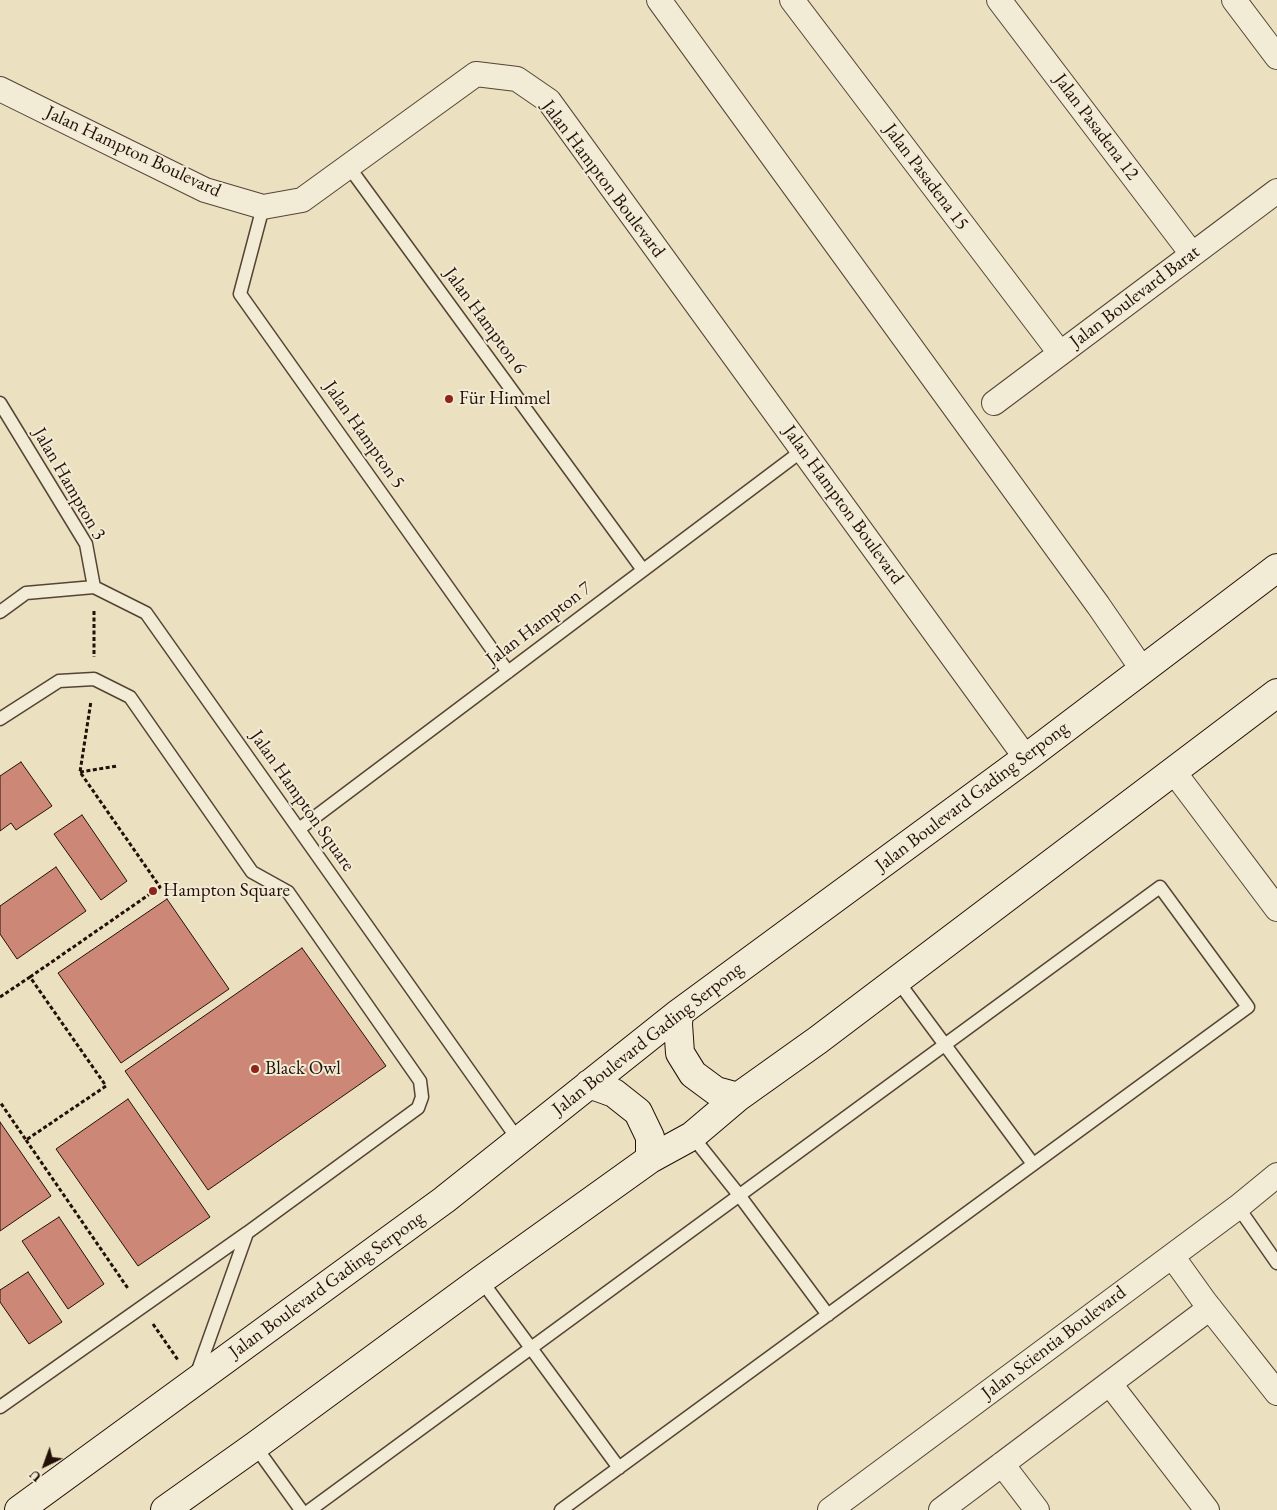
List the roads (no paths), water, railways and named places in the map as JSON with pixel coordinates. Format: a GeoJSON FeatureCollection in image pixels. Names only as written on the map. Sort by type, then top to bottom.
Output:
{"type":"FeatureCollection","features":[{"type":"Feature","properties":{"kind":"main road","name":"Jalan Boulevard Gading Serpong"},"geometry":{"type":"LineString","coordinates":[[19,1510],[444,1200],[679,1012],[1026,758],[1277,568]]}},
{"type":"Feature","properties":{"kind":"main road"},"geometry":{"type":"LineString","coordinates":[[165,1510],[650,1159],[692,1136],[738,1097],[818,1040],[1277,693]]}},
{"type":"Feature","properties":{"kind":"main road"},"geometry":{"type":"LineString","coordinates":[[679,1012],[680,1054],[693,1074],[716,1091],[738,1097]]}},
{"type":"Feature","properties":{"kind":"main road"},"geometry":{"type":"LineString","coordinates":[[589,1084],[614,1093],[638,1112],[650,1137],[650,1159]]}},
{"type":"Feature","properties":{"kind":"street"},"geometry":{"type":"LineString","coordinates":[[659,0],[1142,669]]}},
{"type":"Feature","properties":{"kind":"street","name":"Jalan Pasadena 15"},"geometry":{"type":"LineString","coordinates":[[792,0],[1060,354]]}},
{"type":"Feature","properties":{"kind":"street","name":"Jalan Pasadena 12"},"geometry":{"type":"LineString","coordinates":[[999,0],[1192,254]]}},
{"type":"Feature","properties":{"kind":"street"},"geometry":{"type":"LineString","coordinates":[[1234,0],[1277,57]]}},
{"type":"Feature","properties":{"kind":"street","name":"Jalan Hampton Boulevard"},"geometry":{"type":"LineString","coordinates":[[0,89],[205,190],[263,207],[302,200],[476,74],[517,79],[549,101],[1026,758]]}},
{"type":"Feature","properties":{"kind":"street","name":"Jalan Boulevard Barat"},"geometry":{"type":"LineString","coordinates":[[994,403],[1277,191]]}},
{"type":"Feature","properties":{"kind":"street"},"geometry":{"type":"LineString","coordinates":[[1174,772],[1277,909]]}},
{"type":"Feature","properties":{"kind":"street","name":"Jalan Scientia Boulevard"},"geometry":{"type":"LineString","coordinates":[[830,1510],[1238,1207],[1277,1175]]}},
{"type":"Feature","properties":{"kind":"street"},"geometry":{"type":"LineString","coordinates":[[1172,1256],[1277,1393]]}},
{"type":"Feature","properties":{"kind":"street"},"geometry":{"type":"LineString","coordinates":[[942,1510],[1210,1308]]}},
{"type":"Feature","properties":{"kind":"street"},"geometry":{"type":"LineString","coordinates":[[1110,1384],[1207,1510]]}},
{"type":"Feature","properties":{"kind":"street"},"geometry":{"type":"LineString","coordinates":[[1002,1464],[1037,1510]]}},
{"type":"Feature","properties":{"kind":"lane","name":"Jalan Hampton 6"},"geometry":{"type":"LineString","coordinates":[[349,166],[644,570]]}},
{"type":"Feature","properties":{"kind":"lane","name":"Jalan Hampton 5"},"geometry":{"type":"LineString","coordinates":[[263,207],[240,294],[508,672]]}},
{"type":"Feature","properties":{"kind":"lane","name":"Jalan Hampton 3"},"geometry":{"type":"LineString","coordinates":[[0,403],[86,544],[94,587]]}},
{"type":"Feature","properties":{"kind":"lane","name":"Jalan Hampton 7"},"geometry":{"type":"LineString","coordinates":[[298,829],[802,450]]}},
{"type":"Feature","properties":{"kind":"lane"},"geometry":{"type":"LineString","coordinates":[[0,612],[26,593],[94,587]]}},
{"type":"Feature","properties":{"kind":"lane","name":"Jalan Hampton Square"},"geometry":{"type":"LineString","coordinates":[[94,587],[146,613],[519,1140]]}},
{"type":"Feature","properties":{"kind":"lane"},"geometry":{"type":"LineString","coordinates":[[0,719],[58,680],[94,679],[130,697],[252,872],[288,892],[420,1081],[422,1097],[418,1108],[247,1233],[0,1407]]}},
{"type":"Feature","properties":{"kind":"lane"},"geometry":{"type":"LineString","coordinates":[[310,1510],[1160,887],[1248,1007],[561,1510]]}},
{"type":"Feature","properties":{"kind":"lane"},"geometry":{"type":"LineString","coordinates":[[897,980],[1033,1164]]}},
{"type":"Feature","properties":{"kind":"lane"},"geometry":{"type":"LineString","coordinates":[[692,1136],[740,1195],[828,1315]]}},
{"type":"Feature","properties":{"kind":"lane"},"geometry":{"type":"LineString","coordinates":[[1238,1207],[1277,1264]]}},
{"type":"Feature","properties":{"kind":"lane"},"geometry":{"type":"LineString","coordinates":[[194,1383],[247,1233]]}},
{"type":"Feature","properties":{"kind":"lane"},"geometry":{"type":"LineString","coordinates":[[481,1280],[619,1468]]}},
{"type":"Feature","properties":{"kind":"lane"},"geometry":{"type":"LineString","coordinates":[[255,1446],[301,1510]]}},
{"type":"Feature","properties":{"kind":"place","name":"Für Himmel"},"geometry":{"type":"Point","coordinates":[449,399]}},
{"type":"Feature","properties":{"kind":"place","name":"Hampton Square"},"geometry":{"type":"Point","coordinates":[153,891]}},
{"type":"Feature","properties":{"kind":"place","name":"Black Owl"},"geometry":{"type":"Point","coordinates":[255,1069]}}]}
